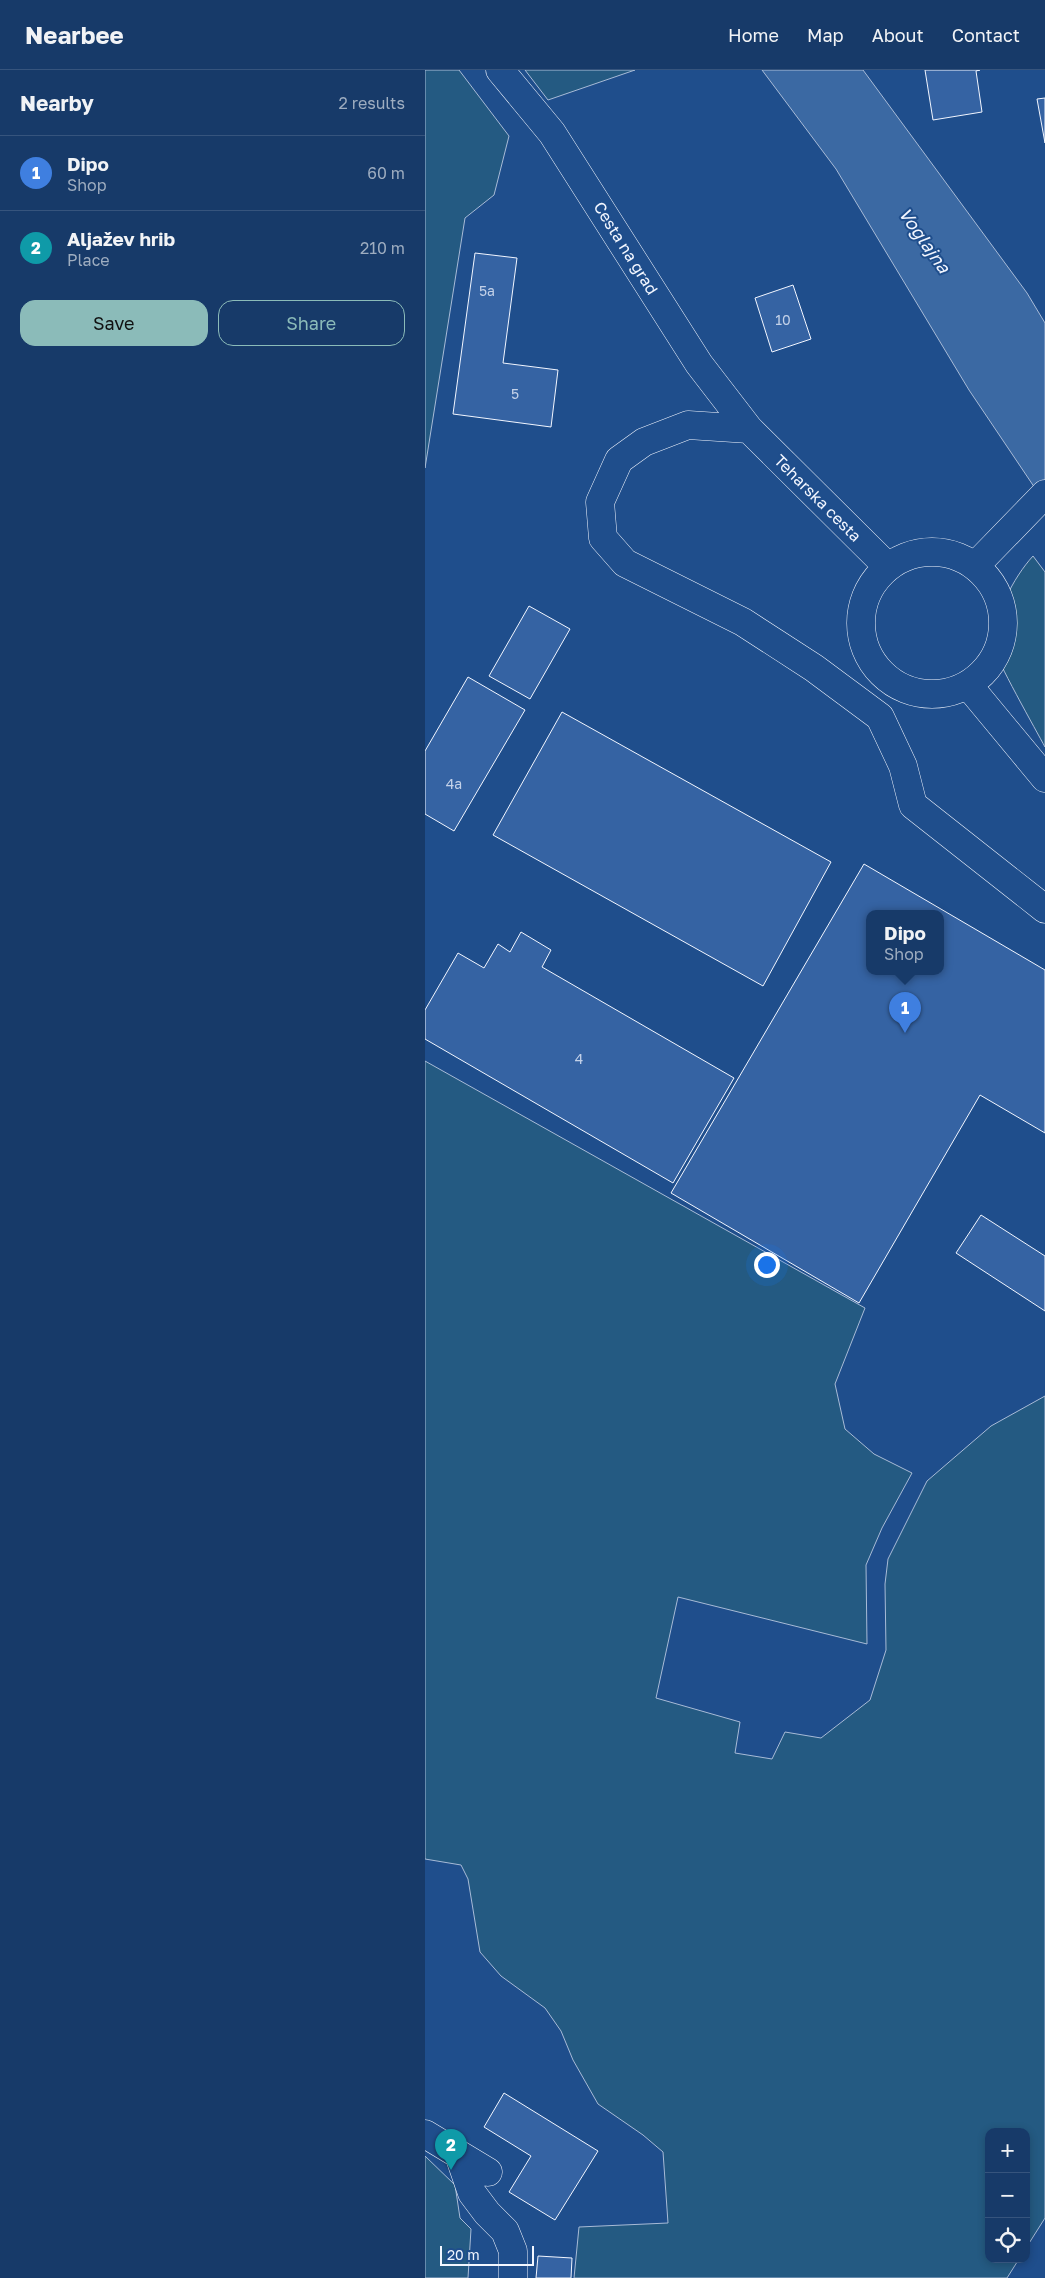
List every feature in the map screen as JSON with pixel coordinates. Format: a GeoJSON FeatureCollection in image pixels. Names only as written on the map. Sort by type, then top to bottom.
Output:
{"type":"FeatureCollection","features":[{"type":"Feature","properties":{"kind":"street","name":"Cesta na grad"},"geometry":{"type":"LineString","coordinates":[[500,70],[552,132],[699,364],[749,429]]}},
{"type":"Feature","properties":{"kind":"street"},"geometry":{"type":"LineString","coordinates":[[749,429],[688,425],[644,442],[619,460],[600,502],[603,538],[625,563],[743,622],[814,668],[880,717],[903,766],[913,805],[1045,909]]}},
{"type":"Feature","properties":{"kind":"street","name":"Teharska cesta"},"geometry":{"type":"LineString","coordinates":[[749,429],[893,558]]}},
{"type":"Feature","properties":{"kind":"street"},"geometry":{"type":"LineString","coordinates":[[970,556],[991,583],[1001,604],[1003,628],[998,650],[986,671],[967,685],[945,694],[922,694],[899,687],[880,673],[867,653],[861,630],[863,607],[872,585],[893,558],[931,552],[970,556],[998,543],[1045,494]]}},
{"type":"Feature","properties":{"kind":"street"},"geometry":{"type":"LineString","coordinates":[[967,685],[1045,778]]}},
{"type":"Feature","properties":{"kind":"street"},"geometry":{"type":"LineString","coordinates":[[425,2134],[488,2172]]}},
{"type":"Feature","properties":{"kind":"street"},"geometry":{"type":"LineString","coordinates":[[459,2155],[472,2193],[487,2214],[505,2231],[513,2251],[513,2278]]}},
{"type":"Feature","properties":{"kind":"path"},"geometry":{"type":"LineString","coordinates":[[893,558],[937,541],[970,556]]}},
{"type":"Feature","properties":{"kind":"path"},"geometry":{"type":"LineString","coordinates":[[993,674],[1005,655],[1011,623],[1010,604],[999,578]]}},
{"type":"Feature","properties":{"kind":"shaded area"},"geometry":{"type":"Polygon","coordinates":[[[425,70],[459,70],[509,136],[494,195],[465,218],[425,468],[425,70]]]}},
{"type":"Feature","properties":{"kind":"shaded area"},"geometry":{"type":"Polygon","coordinates":[[[525,70],[635,70],[548,100],[525,70]]]}},
{"type":"Feature","properties":{"kind":"shaded area"},"geometry":{"type":"Polygon","coordinates":[[[1033,556],[1045,572],[1045,747],[1008,679],[994,647],[997,622],[1006,598],[1018,575],[1033,556]]]}},
{"type":"Feature","properties":{"kind":"shaded area"},"geometry":{"type":"Polygon","coordinates":[[[425,1061],[865,1308],[835,1384],[845,1429],[874,1454],[912,1473],[882,1528],[866,1565],[867,1644],[678,1597],[656,1698],[740,1722],[735,1753],[772,1759],[785,1732],[821,1738],[870,1700],[886,1650],[885,1584],[888,1559],[927,1481],[991,1426],[1045,1396],[1045,2218],[1030,2242],[1030,2128],[985,2128],[985,2263],[1016,2263],[1007,2278],[574,2278],[579,2227],[668,2223],[663,2152],[643,2135],[598,2104],[573,2060],[561,2031],[545,2008],[501,1976],[480,1952],[468,1879],[461,1865],[425,1859],[425,1061]]]}},
{"type":"Feature","properties":{"kind":"shaded area"},"geometry":{"type":"Polygon","coordinates":[[[425,2156],[455,2185],[460,2218],[471,2229],[468,2278],[425,2278],[425,2156]]]}},
{"type":"Feature","properties":{"kind":"water","name":"Voglajna"},"geometry":{"type":"Polygon","coordinates":[[[762,70],[863,70],[1027,293],[1045,323],[1045,503],[969,390],[836,169],[762,70]]]}},
{"type":"Feature","properties":{"kind":"building"},"geometry":{"type":"Polygon","coordinates":[[[925,70],[980,70],[976,71],[982,112],[933,120],[925,70]]]}},
{"type":"Feature","properties":{"kind":"building"},"geometry":{"type":"Polygon","coordinates":[[[1045,98],[1045,143],[1037,99],[1045,98]]]}},
{"type":"Feature","properties":{"kind":"building"},"geometry":{"type":"Polygon","coordinates":[[[475,253],[517,258],[503,363],[558,370],[551,427],[453,414],[475,253]]]}},
{"type":"Feature","properties":{"kind":"building"},"geometry":{"type":"Polygon","coordinates":[[[793,285],[811,339],[772,352],[755,298],[793,285]]]}},
{"type":"Feature","properties":{"kind":"building"},"geometry":{"type":"Polygon","coordinates":[[[529,606],[570,629],[530,699],[489,676],[529,606]]]}},
{"type":"Feature","properties":{"kind":"building"},"geometry":{"type":"Polygon","coordinates":[[[468,677],[525,710],[454,831],[425,814],[425,751],[468,677]]]}},
{"type":"Feature","properties":{"kind":"building"},"geometry":{"type":"Polygon","coordinates":[[[562,712],[831,862],[763,986],[493,835],[562,712]]]}},
{"type":"Feature","properties":{"kind":"building"},"geometry":{"type":"Polygon","coordinates":[[[864,864],[943,910],[866,910],[866,975],[944,975],[944,911],[1045,970],[1045,1133],[980,1095],[859,1303],[671,1193],[864,864]]]}},
{"type":"Feature","properties":{"kind":"building"},"geometry":{"type":"Polygon","coordinates":[[[521,932],[551,950],[542,967],[734,1078],[673,1183],[425,1039],[425,1010],[458,953],[484,968],[498,944],[510,952],[521,932]]]}},
{"type":"Feature","properties":{"kind":"building"},"geometry":{"type":"Polygon","coordinates":[[[981,1215],[1045,1256],[1045,1311],[956,1253],[981,1215]]]}},
{"type":"Feature","properties":{"kind":"building"},"geometry":{"type":"Polygon","coordinates":[[[504,2093],[598,2151],[555,2220],[509,2192],[531,2156],[484,2127],[504,2093]]]}},
{"type":"Feature","properties":{"kind":"building"},"geometry":{"type":"Polygon","coordinates":[[[538,2256],[572,2258],[571,2278],[536,2278],[538,2256]]]}},
{"type":"Feature","properties":{"kind":"place","name":"Dipo"},"geometry":{"type":"Point","coordinates":[905,1033]}},
{"type":"Feature","properties":{"kind":"place","name":"Aljažev hrib"},"geometry":{"type":"Point","coordinates":[451,2170]}}]}
